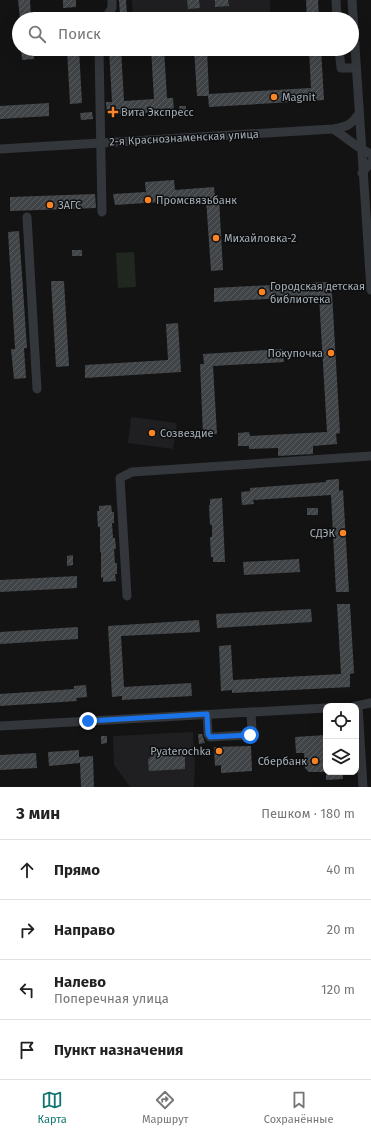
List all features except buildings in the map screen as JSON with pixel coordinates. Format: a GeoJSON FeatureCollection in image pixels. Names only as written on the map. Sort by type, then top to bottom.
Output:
{"type":"FeatureCollection","features":[{"type":"Feature","properties":{"kind":"street"},"geometry":{"type":"LineString","coordinates":[[109,12],[112,8],[112,0]]}},
{"type":"Feature","properties":{"kind":"street"},"geometry":{"type":"LineString","coordinates":[[336,0],[337,12]]}},
{"type":"Feature","properties":{"kind":"street"},"geometry":{"type":"LineString","coordinates":[[352,0],[353,12]]}},
{"type":"Feature","properties":{"kind":"street"},"geometry":{"type":"LineString","coordinates":[[99,56],[102,212]]}},
{"type":"Feature","properties":{"kind":"street"},"geometry":{"type":"LineString","coordinates":[[340,56],[341,68],[356,68]]}},
{"type":"Feature","properties":{"kind":"street"},"geometry":{"type":"LineString","coordinates":[[355,56],[371,290]]}},
{"type":"Feature","properties":{"kind":"street","name":"2-я Краснознаменская улица"},"geometry":{"type":"LineString","coordinates":[[0,149],[333,129],[347,127],[356,119],[359,113]]}},
{"type":"Feature","properties":{"kind":"street"},"geometry":{"type":"LineString","coordinates":[[333,129],[361,150],[371,154]]}},
{"type":"Feature","properties":{"kind":"street"},"geometry":{"type":"LineString","coordinates":[[362,173],[371,162]]}},
{"type":"Feature","properties":{"kind":"street"},"geometry":{"type":"LineString","coordinates":[[27,217],[37,389]]}},
{"type":"Feature","properties":{"kind":"street"},"geometry":{"type":"LineString","coordinates":[[127,596],[120,478],[132,472],[371,456]]}},
{"type":"Feature","properties":{"kind":"street"},"geometry":{"type":"LineString","coordinates":[[359,706],[371,704]]}},
{"type":"Feature","properties":{"kind":"street"},"geometry":{"type":"LineString","coordinates":[[0,726],[323,708]]}},
{"type":"Feature","properties":{"kind":"street"},"geometry":{"type":"LineString","coordinates":[[207,714],[208,734],[210,737],[249,735],[252,731],[251,712]]}},
{"type":"Feature","properties":{"kind":"street"},"geometry":{"type":"LineString","coordinates":[[359,730],[363,779],[362,787]]}},
{"type":"Feature","properties":{"kind":"shaded area"},"geometry":{"type":"Polygon","coordinates":[[[132,0],[270,0],[270,12],[133,12],[132,0]]]}},
{"type":"Feature","properties":{"kind":"shaded area"},"geometry":{"type":"Polygon","coordinates":[[[134,252],[136,287],[118,288],[116,253],[134,252]]]}},
{"type":"Feature","properties":{"kind":"shaded area","name":"Созвездие"},"geometry":{"type":"Polygon","coordinates":[[[131,417],[177,423],[173,449],[128,443],[131,417]]]}},
{"type":"Feature","properties":{"kind":"shaded area"},"geometry":{"type":"Polygon","coordinates":[[[193,732],[195,767],[193,787],[130,787],[114,765],[113,736],[193,732]]]}},
{"type":"Feature","properties":{"kind":"place","name":"Magnit"},"geometry":{"type":"Point","coordinates":[274,97]}},
{"type":"Feature","properties":{"kind":"place","name":"Вита Экспресс"},"geometry":{"type":"Point","coordinates":[113,112]}},
{"type":"Feature","properties":{"kind":"place","name":"Промсвязьбанк"},"geometry":{"type":"Point","coordinates":[148,200]}},
{"type":"Feature","properties":{"kind":"place","name":"ЗАГС"},"geometry":{"type":"Point","coordinates":[50,205]}},
{"type":"Feature","properties":{"kind":"place","name":"Михайловка-2"},"geometry":{"type":"Point","coordinates":[216,238]}},
{"type":"Feature","properties":{"kind":"place","name":"Городская детская библиотека"},"geometry":{"type":"Point","coordinates":[262,292]}},
{"type":"Feature","properties":{"kind":"place","name":"Покупочка"},"geometry":{"type":"Point","coordinates":[331,353]}},
{"type":"Feature","properties":{"kind":"place","name":"Созвездие"},"geometry":{"type":"Point","coordinates":[152,433]}},
{"type":"Feature","properties":{"kind":"place","name":"СДЭК"},"geometry":{"type":"Point","coordinates":[343,533]}},
{"type":"Feature","properties":{"kind":"place","name":"Pyaterochka"},"geometry":{"type":"Point","coordinates":[219,751]}},
{"type":"Feature","properties":{"kind":"place","name":"Сбербанк"},"geometry":{"type":"Point","coordinates":[315,761]}},
{"type":"Feature","properties":{"kind":"route"},"geometry":{"type":"LineString","coordinates":[[88,721],[207,714],[208,736],[210,737],[250,735]]}}]}
